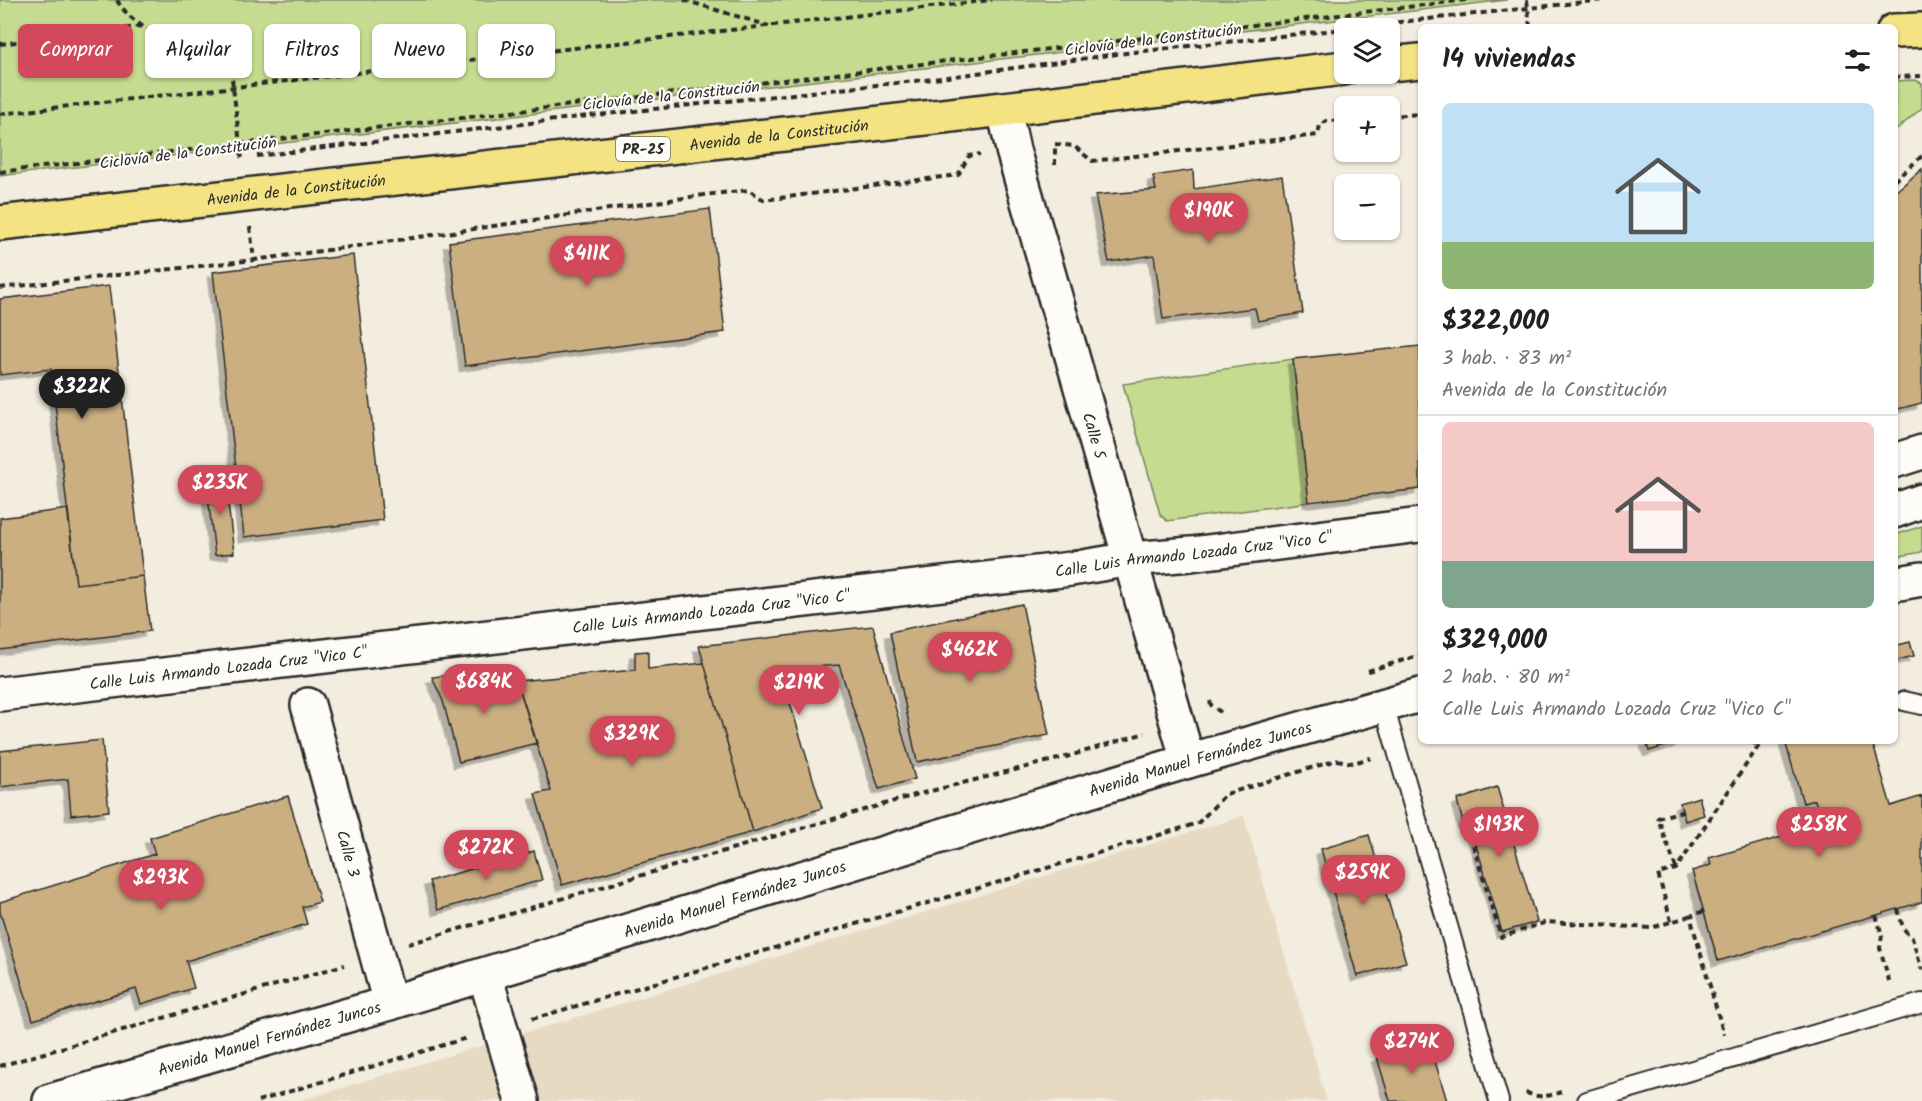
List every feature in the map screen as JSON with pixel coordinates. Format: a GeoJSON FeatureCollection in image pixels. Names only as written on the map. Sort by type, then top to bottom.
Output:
{"type":"FeatureCollection","features":[{"type":"Feature","properties":{"kind":"main road"},"geometry":{"type":"LineString","coordinates":[[1898,32],[1922,30]]}},
{"type":"Feature","properties":{"kind":"main road"},"geometry":{"type":"LineString","coordinates":[[1400,63],[1418,61]]}},
{"type":"Feature","properties":{"kind":"main road","name":"Avenida de la Constitución"},"geometry":{"type":"LineString","coordinates":[[0,223],[1334,70]]}},
{"type":"Feature","properties":{"kind":"street","name":"Calle 5"},"geometry":{"type":"LineString","coordinates":[[1005,109],[1013,150],[1188,761]]}},
{"type":"Feature","properties":{"kind":"street"},"geometry":{"type":"LineString","coordinates":[[1898,460],[1922,452]]}},
{"type":"Feature","properties":{"kind":"street"},"geometry":{"type":"LineString","coordinates":[[1898,509],[1922,501]]}},
{"type":"Feature","properties":{"kind":"street","name":"Calle Luis Armando Lozada Cruz \"Vico C\""},"geometry":{"type":"LineString","coordinates":[[0,694],[1059,570],[1131,559],[1191,554],[1418,525]]}},
{"type":"Feature","properties":{"kind":"street"},"geometry":{"type":"LineString","coordinates":[[1898,583],[1922,579]]}},
{"type":"Feature","properties":{"kind":"street","name":"Avenida Manuel Fernández Juncos"},"geometry":{"type":"LineString","coordinates":[[50,1101],[390,1004],[1188,761],[1418,697]]}},
{"type":"Feature","properties":{"kind":"street","name":"Calle 3"},"geometry":{"type":"LineString","coordinates":[[308,705],[390,1004]]}},
{"type":"Feature","properties":{"kind":"street"},"geometry":{"type":"LineString","coordinates":[[485,975],[522,1101]]}},
{"type":"Feature","properties":{"kind":"lane"},"geometry":{"type":"LineString","coordinates":[[1384,706],[1499,1101]]}},
{"type":"Feature","properties":{"kind":"lane"},"geometry":{"type":"LineString","coordinates":[[1587,1101],[1922,1003]]}},
{"type":"Feature","properties":{"kind":"path"},"geometry":{"type":"LineString","coordinates":[[117,0],[120,6],[144,26]]}},
{"type":"Feature","properties":{"kind":"path"},"geometry":{"type":"LineString","coordinates":[[684,0],[770,26]]}},
{"type":"Feature","properties":{"kind":"path"},"geometry":{"type":"LineString","coordinates":[[0,114],[992,0]]}},
{"type":"Feature","properties":{"kind":"path"},"geometry":{"type":"LineString","coordinates":[[0,172],[1467,0]]}},
{"type":"Feature","properties":{"kind":"path"},"geometry":{"type":"LineString","coordinates":[[1527,0],[1530,24]]}},
{"type":"Feature","properties":{"kind":"path","name":"Ciclovía de la Constitución"},"geometry":{"type":"LineString","coordinates":[[1400,23],[1603,0]]}},
{"type":"Feature","properties":{"kind":"path"},"geometry":{"type":"LineString","coordinates":[[0,44],[144,26]]}},
{"type":"Feature","properties":{"kind":"path","name":"Ciclovía de la Constitución"},"geometry":{"type":"LineString","coordinates":[[254,156],[720,101],[933,79],[1117,54],[1334,30]]}},
{"type":"Feature","properties":{"kind":"path"},"geometry":{"type":"LineString","coordinates":[[1898,77],[1922,76]]}},
{"type":"Feature","properties":{"kind":"path"},"geometry":{"type":"LineString","coordinates":[[232,79],[254,260]]}},
{"type":"Feature","properties":{"kind":"path"},"geometry":{"type":"LineString","coordinates":[[1400,115],[1418,114]]}},
{"type":"Feature","properties":{"kind":"path"},"geometry":{"type":"LineString","coordinates":[[0,288],[254,260],[704,195],[750,190],[764,200],[958,175],[969,156],[1055,144],[1074,146],[1092,161],[1318,135],[1320,125],[1326,121],[1334,121]]}},
{"type":"Feature","properties":{"kind":"path"},"geometry":{"type":"LineString","coordinates":[[1055,144],[1055,166]]}},
{"type":"Feature","properties":{"kind":"path"},"geometry":{"type":"LineString","coordinates":[[1898,177],[1922,156]]}},
{"type":"Feature","properties":{"kind":"path","name":"Ciclovía de la Constitución"},"geometry":{"type":"LineString","coordinates":[[230,159],[242,158]]}},
{"type":"Feature","properties":{"kind":"path"},"geometry":{"type":"LineString","coordinates":[[1365,672],[1418,656]]}},
{"type":"Feature","properties":{"kind":"path"},"geometry":{"type":"LineString","coordinates":[[1208,694],[1211,705],[1222,714],[1233,711]]}},
{"type":"Feature","properties":{"kind":"path"},"geometry":{"type":"LineString","coordinates":[[0,1066],[915,795],[1066,757],[1208,716],[1216,709]]}},
{"type":"Feature","properties":{"kind":"path"},"geometry":{"type":"LineString","coordinates":[[1671,921],[1658,874],[1676,869],[1759,744]]}},
{"type":"Feature","properties":{"kind":"path"},"geometry":{"type":"LineString","coordinates":[[258,1101],[1156,836],[1198,823],[1226,794],[1337,760],[1353,764],[1397,750]]}},
{"type":"Feature","properties":{"kind":"path"},"geometry":{"type":"LineString","coordinates":[[1676,869],[1658,818],[1682,811]]}},
{"type":"Feature","properties":{"kind":"path"},"geometry":{"type":"LineString","coordinates":[[1467,825],[1501,937],[1547,922],[1651,928],[1704,911]]}},
{"type":"Feature","properties":{"kind":"path"},"geometry":{"type":"LineString","coordinates":[[1898,909],[1904,928],[1912,939],[1922,970]]}},
{"type":"Feature","properties":{"kind":"path"},"geometry":{"type":"LineString","coordinates":[[1876,915],[1882,934],[1880,948],[1891,986]]}},
{"type":"Feature","properties":{"kind":"path"},"geometry":{"type":"LineString","coordinates":[[1690,916],[1727,1044]]}},
{"type":"Feature","properties":{"kind":"shaded area"},"geometry":{"type":"Polygon","coordinates":[[[1244,816],[1327,1101],[298,1101],[1244,816]]]}},
{"type":"Feature","properties":{"kind":"green space"},"geometry":{"type":"Polygon","coordinates":[[[0,0],[1507,0],[1353,18],[1334,18],[1334,20],[0,176],[0,0]]]}},
{"type":"Feature","properties":{"kind":"green space"},"geometry":{"type":"Polygon","coordinates":[[[1915,80],[1922,83],[1922,108],[1898,128],[1898,81],[1915,80]]]}},
{"type":"Feature","properties":{"kind":"green space"},"geometry":{"type":"Polygon","coordinates":[[[1293,359],[1309,502],[1167,521],[1160,514],[1123,384],[1293,359]]]}},
{"type":"Feature","properties":{"kind":"green space"},"geometry":{"type":"Polygon","coordinates":[[[1922,526],[1922,552],[1898,556],[1898,534],[1922,526]]]}},
{"type":"Feature","properties":{"kind":"building"},"geometry":{"type":"Polygon","coordinates":[[[1922,169],[1922,403],[1898,409],[1898,190],[1922,169]]]}},
{"type":"Feature","properties":{"kind":"building"},"geometry":{"type":"Polygon","coordinates":[[[1193,170],[1194,189],[1282,176],[1303,313],[1258,321],[1255,308],[1163,319],[1154,255],[1109,262],[1095,195],[1156,190],[1153,176],[1193,170]]]}},
{"type":"Feature","properties":{"kind":"building"},"geometry":{"type":"Polygon","coordinates":[[[710,209],[725,332],[465,366],[449,242],[710,209]]]}},
{"type":"Feature","properties":{"kind":"building"},"geometry":{"type":"Polygon","coordinates":[[[353,255],[383,520],[244,537],[213,272],[353,255]]]}},
{"type":"Feature","properties":{"kind":"building"},"geometry":{"type":"Polygon","coordinates":[[[109,286],[143,576],[76,584],[51,369],[0,375],[0,299],[109,286]]]}},
{"type":"Feature","properties":{"kind":"building"},"geometry":{"type":"Polygon","coordinates":[[[1418,346],[1418,489],[1309,502],[1293,359],[1418,346]]]}},
{"type":"Feature","properties":{"kind":"building"},"geometry":{"type":"Polygon","coordinates":[[[225,478],[234,553],[215,555],[206,480],[225,478]]]}},
{"type":"Feature","properties":{"kind":"building"},"geometry":{"type":"Polygon","coordinates":[[[68,509],[76,584],[143,576],[150,631],[0,650],[0,518],[68,509]]]}},
{"type":"Feature","properties":{"kind":"building"},"geometry":{"type":"Polygon","coordinates":[[[1022,604],[1049,735],[917,762],[890,632],[1022,604]]]}},
{"type":"Feature","properties":{"kind":"building"},"geometry":{"type":"Polygon","coordinates":[[[873,626],[915,779],[879,789],[839,665],[780,670],[822,808],[753,832],[699,646],[873,626]]]}},
{"type":"Feature","properties":{"kind":"building"},"geometry":{"type":"Polygon","coordinates":[[[1910,642],[1914,656],[1898,660],[1898,645],[1910,642]]]}},
{"type":"Feature","properties":{"kind":"building"},"geometry":{"type":"Polygon","coordinates":[[[648,651],[648,669],[704,663],[753,832],[562,885],[535,794],[551,791],[517,681],[635,670],[635,652],[648,651]]]}},
{"type":"Feature","properties":{"kind":"building"},"geometry":{"type":"Polygon","coordinates":[[[483,671],[487,689],[517,681],[537,743],[459,762],[443,701],[432,677],[483,671]]]}},
{"type":"Feature","properties":{"kind":"building"},"geometry":{"type":"Polygon","coordinates":[[[102,740],[109,811],[71,815],[68,779],[0,787],[0,751],[102,740]]]}},
{"type":"Feature","properties":{"kind":"building"},"geometry":{"type":"Polygon","coordinates":[[[1647,744],[1671,744],[1649,751],[1647,744]]]}},
{"type":"Feature","properties":{"kind":"building"},"geometry":{"type":"Polygon","coordinates":[[[1786,744],[1873,744],[1891,806],[1922,796],[1922,902],[1718,961],[1692,871],[1711,865],[1709,858],[1822,825],[1815,800],[1803,803],[1786,744]]]}},
{"type":"Feature","properties":{"kind":"building"},"geometry":{"type":"Polygon","coordinates":[[[1497,787],[1537,922],[1502,932],[1469,821],[1463,823],[1457,800],[1497,787]]]}},
{"type":"Feature","properties":{"kind":"building"},"geometry":{"type":"Polygon","coordinates":[[[288,796],[320,902],[302,907],[307,924],[186,961],[194,988],[141,1004],[136,989],[33,1020],[0,912],[0,902],[155,854],[150,838],[288,796]]]}},
{"type":"Feature","properties":{"kind":"building"},"geometry":{"type":"Polygon","coordinates":[[[1699,797],[1704,815],[1685,821],[1680,803],[1699,797]]]}},
{"type":"Feature","properties":{"kind":"building"},"geometry":{"type":"Polygon","coordinates":[[[1369,835],[1406,962],[1357,976],[1321,849],[1369,835]]]}},
{"type":"Feature","properties":{"kind":"building"},"geometry":{"type":"Polygon","coordinates":[[[534,851],[542,880],[438,910],[429,881],[534,851]]]}},
{"type":"Feature","properties":{"kind":"building"},"geometry":{"type":"Polygon","coordinates":[[[1429,1041],[1447,1101],[1390,1101],[1377,1057],[1429,1041]]]}}]}
